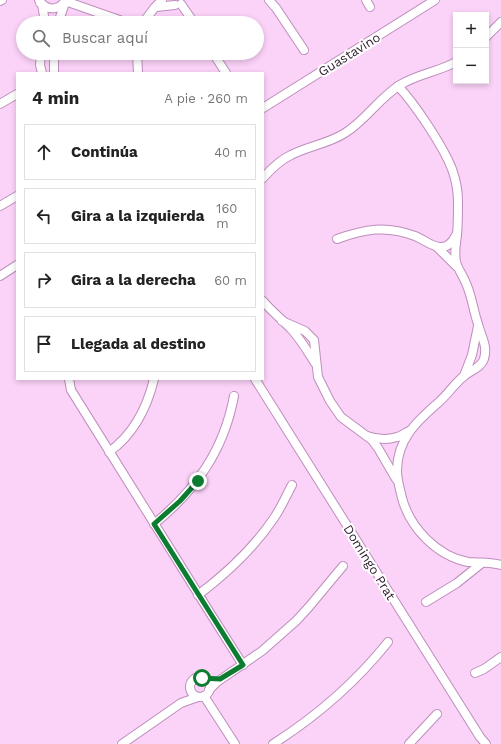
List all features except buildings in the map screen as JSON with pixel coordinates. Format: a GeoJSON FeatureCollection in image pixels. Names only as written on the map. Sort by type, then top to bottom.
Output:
{"type":"FeatureCollection","features":[{"type":"Feature","properties":{"kind":"street"},"geometry":{"type":"LineString","coordinates":[[39,1],[45,7],[54,9],[62,5],[66,0]]}},
{"type":"Feature","properties":{"kind":"street"},"geometry":{"type":"LineString","coordinates":[[60,16],[66,0]]}},
{"type":"Feature","properties":{"kind":"street"},"geometry":{"type":"LineString","coordinates":[[66,0],[109,16]]}},
{"type":"Feature","properties":{"kind":"street"},"geometry":{"type":"LineString","coordinates":[[148,16],[162,0]]}},
{"type":"Feature","properties":{"kind":"street"},"geometry":{"type":"LineString","coordinates":[[269,0],[304,50]]}},
{"type":"Feature","properties":{"kind":"street","name":"Guastavino"},"geometry":{"type":"LineString","coordinates":[[264,107],[434,0]]}},
{"type":"Feature","properties":{"kind":"street"},"geometry":{"type":"LineString","coordinates":[[39,1],[44,16]]}},
{"type":"Feature","properties":{"kind":"street"},"geometry":{"type":"LineString","coordinates":[[155,7],[178,2],[189,16]]}},
{"type":"Feature","properties":{"kind":"street"},"geometry":{"type":"LineString","coordinates":[[489,34],[501,22]]}},
{"type":"Feature","properties":{"kind":"street"},"geometry":{"type":"LineString","coordinates":[[40,60],[42,72]]}},
{"type":"Feature","properties":{"kind":"street"},"geometry":{"type":"LineString","coordinates":[[54,60],[54,72]]}},
{"type":"Feature","properties":{"kind":"street"},"geometry":{"type":"LineString","coordinates":[[137,60],[138,72]]}},
{"type":"Feature","properties":{"kind":"street"},"geometry":{"type":"LineString","coordinates":[[218,60],[225,72]]}},
{"type":"Feature","properties":{"kind":"street"},"geometry":{"type":"LineString","coordinates":[[264,177],[275,166],[291,154],[333,139],[349,130],[362,120],[381,100],[398,86],[411,78],[445,68],[453,64]]}},
{"type":"Feature","properties":{"kind":"street"},"geometry":{"type":"LineString","coordinates":[[398,86],[427,126],[452,169],[458,191],[457,235],[455,249],[458,268]]}},
{"type":"Feature","properties":{"kind":"street"},"geometry":{"type":"LineString","coordinates":[[0,104],[16,95]]}},
{"type":"Feature","properties":{"kind":"street"},"geometry":{"type":"LineString","coordinates":[[0,206],[16,197]]}},
{"type":"Feature","properties":{"kind":"street"},"geometry":{"type":"LineString","coordinates":[[337,239],[365,230],[389,230],[416,236],[437,247],[458,268],[465,280],[478,325],[486,344],[486,352],[483,361],[480,365],[464,376],[425,413],[410,430],[398,458],[397,472],[404,504],[413,523],[421,534],[442,551],[451,556],[467,561],[482,563],[491,562],[501,565]]}},
{"type":"Feature","properties":{"kind":"street"},"geometry":{"type":"LineString","coordinates":[[437,247],[442,248],[448,245],[457,235]]}},
{"type":"Feature","properties":{"kind":"street"},"geometry":{"type":"LineString","coordinates":[[0,276],[16,267]]}},
{"type":"Feature","properties":{"kind":"street"},"geometry":{"type":"LineString","coordinates":[[264,303],[282,321],[305,331],[309,335],[315,344],[318,377],[324,391],[341,417],[372,440],[386,459],[399,484]]}},
{"type":"Feature","properties":{"kind":"street"},"geometry":{"type":"LineString","coordinates":[[464,376],[470,361],[478,325]]}},
{"type":"Feature","properties":{"kind":"street"},"geometry":{"type":"LineString","coordinates":[[475,342],[482,341],[486,344]]}},
{"type":"Feature","properties":{"kind":"street"},"geometry":{"type":"LineString","coordinates":[[470,361],[480,365]]}},
{"type":"Feature","properties":{"kind":"street"},"geometry":{"type":"LineString","coordinates":[[68,380],[71,390],[109,452],[243,665]]}},
{"type":"Feature","properties":{"kind":"street"},"geometry":{"type":"LineString","coordinates":[[109,452],[124,440],[136,425],[146,405],[154,380]]}},
{"type":"Feature","properties":{"kind":"street","name":"Domingo Prat"},"geometry":{"type":"LineString","coordinates":[[256,380],[486,744]]}},
{"type":"Feature","properties":{"kind":"street"},"geometry":{"type":"LineString","coordinates":[[154,524],[190,490],[208,465],[231,415],[234,396]]}},
{"type":"Feature","properties":{"kind":"street"},"geometry":{"type":"LineString","coordinates":[[366,436],[396,438],[410,430]]}},
{"type":"Feature","properties":{"kind":"street"},"geometry":{"type":"LineString","coordinates":[[379,450],[382,442],[386,438]]}},
{"type":"Feature","properties":{"kind":"street"},"geometry":{"type":"LineString","coordinates":[[396,438],[401,442],[402,447]]}},
{"type":"Feature","properties":{"kind":"street"},"geometry":{"type":"LineString","coordinates":[[386,459],[392,460],[398,458]]}},
{"type":"Feature","properties":{"kind":"street"},"geometry":{"type":"LineString","coordinates":[[198,595],[230,569],[256,542],[275,517],[292,485]]}},
{"type":"Feature","properties":{"kind":"street"},"geometry":{"type":"LineString","coordinates":[[465,577],[467,561]]}},
{"type":"Feature","properties":{"kind":"street"},"geometry":{"type":"LineString","coordinates":[[426,602],[447,590],[482,563]]}},
{"type":"Feature","properties":{"kind":"street"},"geometry":{"type":"LineString","coordinates":[[181,703],[204,694],[262,651],[296,621],[343,566]]}},
{"type":"Feature","properties":{"kind":"street"},"geometry":{"type":"LineString","coordinates":[[274,744],[306,722],[333,700],[359,675],[388,642]]}},
{"type":"Feature","properties":{"kind":"street"},"geometry":{"type":"LineString","coordinates":[[475,673],[501,658]]}},
{"type":"Feature","properties":{"kind":"street"},"geometry":{"type":"LineString","coordinates":[[122,744],[181,703],[185,699],[194,680],[202,678],[220,679],[225,677]]}},
{"type":"Feature","properties":{"kind":"street"},"geometry":{"type":"LineString","coordinates":[[202,678],[208,682],[204,694]]}},
{"type":"Feature","properties":{"kind":"street"},"geometry":{"type":"LineString","coordinates":[[190,687],[193,695],[204,694]]}},
{"type":"Feature","properties":{"kind":"street"},"geometry":{"type":"LineString","coordinates":[[204,694],[235,744]]}},
{"type":"Feature","properties":{"kind":"street"},"geometry":{"type":"LineString","coordinates":[[408,744],[437,714]]}},
{"type":"Feature","properties":{"kind":"route"},"geometry":{"type":"LineString","coordinates":[[198,481],[180,501],[154,524],[243,665],[220,679],[202,678]]}}]}
